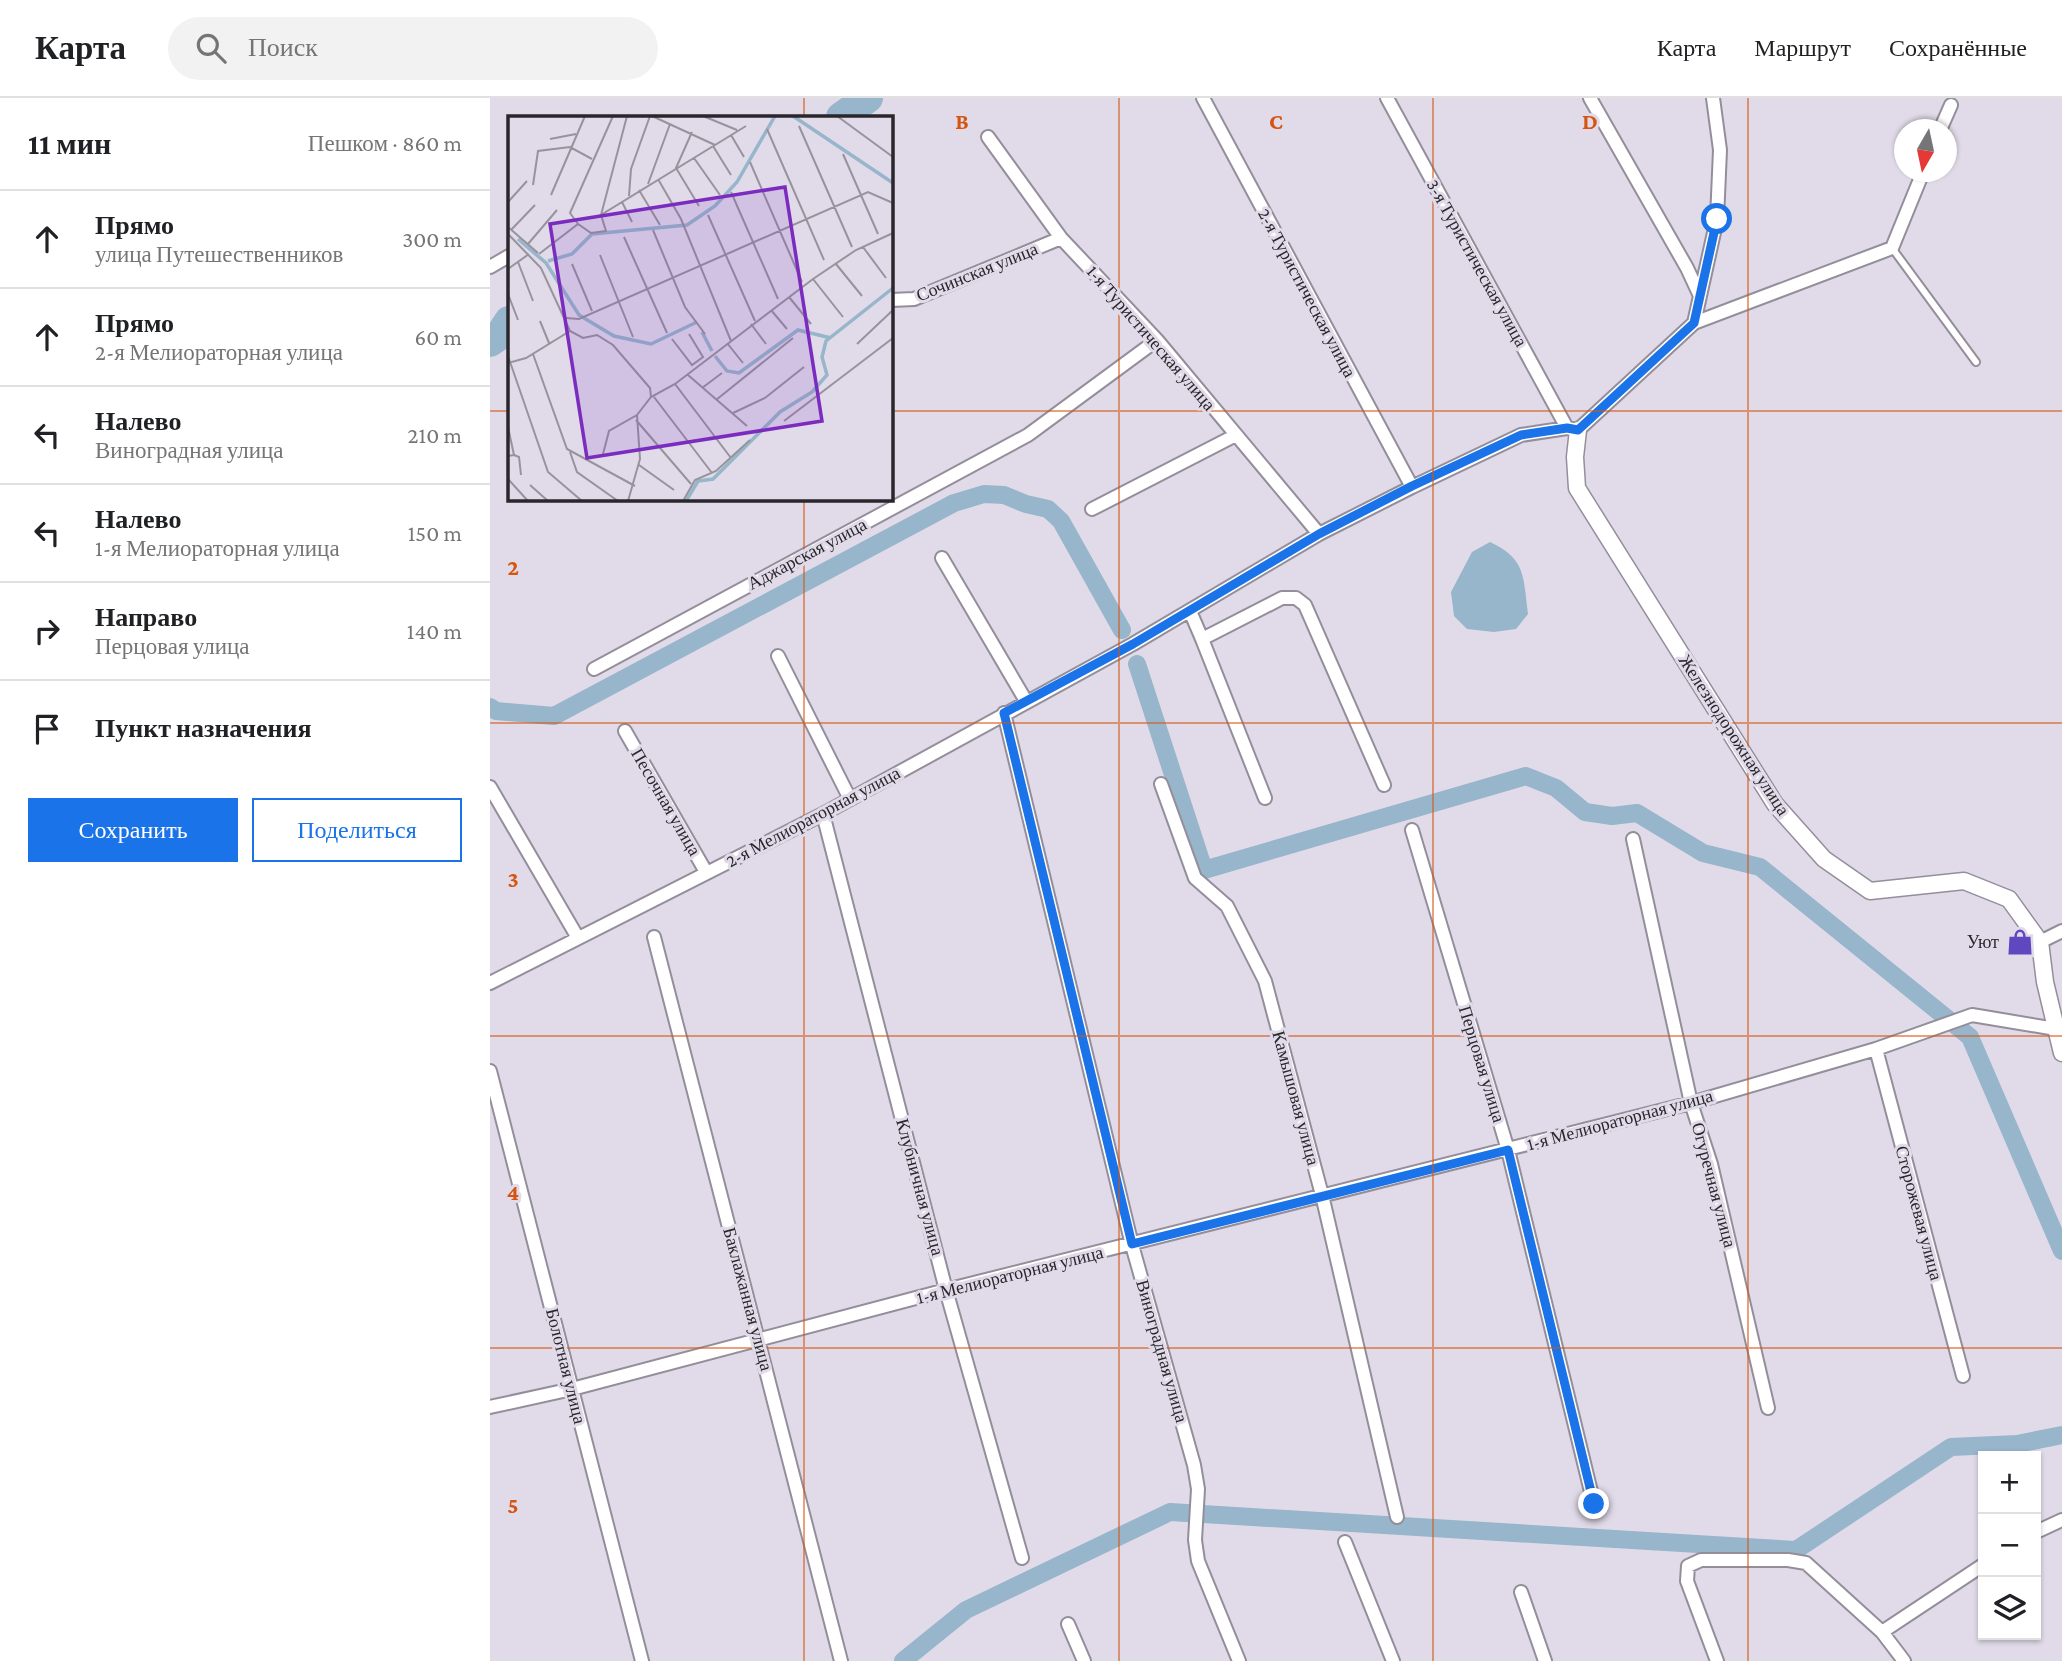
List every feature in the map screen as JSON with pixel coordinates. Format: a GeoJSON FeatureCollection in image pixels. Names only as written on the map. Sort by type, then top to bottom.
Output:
{"type":"FeatureCollection","features":[{"type":"Feature","properties":{"kind":"street","name":"2-я Туристическая улица"},"geometry":{"type":"LineString","coordinates":[[1203,98],[1412,486]]}},
{"type":"Feature","properties":{"kind":"street","name":"3-я Туристическая улица"},"geometry":{"type":"LineString","coordinates":[[1387,98],[1573,429]]}},
{"type":"Feature","properties":{"kind":"street"},"geometry":{"type":"LineString","coordinates":[[1590,98],[1687,268],[1700,296]]}},
{"type":"Feature","properties":{"kind":"street"},"geometry":{"type":"LineString","coordinates":[[1694,323],[1717,219],[1720,150],[1713,98]]}},
{"type":"Feature","properties":{"kind":"street"},"geometry":{"type":"LineString","coordinates":[[1945,119],[1951,105]]}},
{"type":"Feature","properties":{"kind":"street","name":"1-я Туристическая улица"},"geometry":{"type":"LineString","coordinates":[[988,137],[1061,238],[1157,340],[1319,534]]}},
{"type":"Feature","properties":{"kind":"street"},"geometry":{"type":"LineString","coordinates":[[1573,429],[1694,323],[1892,248],[1919,182]]}},
{"type":"Feature","properties":{"kind":"street","name":"Сочинская улица"},"geometry":{"type":"LineString","coordinates":[[892,300],[914,299],[1061,238]]}},
{"type":"Feature","properties":{"kind":"street"},"geometry":{"type":"LineString","coordinates":[[490,267],[508,257]]}},
{"type":"Feature","properties":{"kind":"street","name":"Аджарская улица"},"geometry":{"type":"LineString","coordinates":[[594,669],[1028,435],[1157,340]]}},
{"type":"Feature","properties":{"kind":"street","name":"2-я Мелиораторная улица"},"geometry":{"type":"LineString","coordinates":[[490,983],[823,814],[1133,644],[1319,534],[1412,486],[1521,435],[1573,429]]}},
{"type":"Feature","properties":{"kind":"street","name":"Железнодорожная улица"},"geometry":{"type":"LineString","coordinates":[[1573,429],[1577,488],[1774,804],[1824,859],[1870,891],[1964,881],[2009,899],[2040,942],[2045,982],[2062,1053]]}},
{"type":"Feature","properties":{"kind":"street"},"geometry":{"type":"LineString","coordinates":[[1092,509],[1236,435]]}},
{"type":"Feature","properties":{"kind":"street"},"geometry":{"type":"LineString","coordinates":[[942,558],[1026,701]]}},
{"type":"Feature","properties":{"kind":"street"},"geometry":{"type":"LineString","coordinates":[[1202,639],[1282,598],[1296,597],[1305,605],[1384,785]]}},
{"type":"Feature","properties":{"kind":"street"},"geometry":{"type":"LineString","coordinates":[[1190,611],[1265,798]]}},
{"type":"Feature","properties":{"kind":"street"},"geometry":{"type":"LineString","coordinates":[[778,656],[850,799]]}},
{"type":"Feature","properties":{"kind":"street","name":"Виноградная улица"},"geometry":{"type":"LineString","coordinates":[[1004,713],[1132,1244],[1194,1465],[1199,1489],[1195,1540],[1198,1561],[1239,1661]]}},
{"type":"Feature","properties":{"kind":"street","name":"Песочная улица"},"geometry":{"type":"LineString","coordinates":[[625,731],[706,872]]}},
{"type":"Feature","properties":{"kind":"street","name":"Камышовая улица"},"geometry":{"type":"LineString","coordinates":[[1161,784],[1195,878],[1227,906],[1265,981],[1322,1195],[1397,1517]]}},
{"type":"Feature","properties":{"kind":"street"},"geometry":{"type":"LineString","coordinates":[[490,787],[578,938]]}},
{"type":"Feature","properties":{"kind":"street","name":"Клубничная улица"},"geometry":{"type":"LineString","coordinates":[[823,814],[946,1290],[1022,1558]]}},
{"type":"Feature","properties":{"kind":"street","name":"Перцовая улица"},"geometry":{"type":"LineString","coordinates":[[1412,830],[1508,1150],[1594,1504]]}},
{"type":"Feature","properties":{"kind":"street","name":"Огуречная улица"},"geometry":{"type":"LineString","coordinates":[[1633,839],[1691,1103],[1711,1164],[1768,1408]]}},
{"type":"Feature","properties":{"kind":"street"},"geometry":{"type":"LineString","coordinates":[[2040,942],[2062,931]]}},
{"type":"Feature","properties":{"kind":"street","name":"Баклажанная улица"},"geometry":{"type":"LineString","coordinates":[[654,937],[841,1661]]}},
{"type":"Feature","properties":{"kind":"street","name":"1-я Мелиораторная улица"},"geometry":{"type":"LineString","coordinates":[[490,1408],[759,1341],[946,1290],[1691,1103],[1876,1049],[1972,1015],[2056,1029]]}},
{"type":"Feature","properties":{"kind":"street","name":"Сторожевая улица"},"geometry":{"type":"LineString","coordinates":[[1876,1049],[1962,1376]]}},
{"type":"Feature","properties":{"kind":"street","name":"Болотная улица"},"geometry":{"type":"LineString","coordinates":[[490,1072],[642,1661]]}},
{"type":"Feature","properties":{"kind":"street"},"geometry":{"type":"LineString","coordinates":[[2041,1530],[2062,1520]]}},
{"type":"Feature","properties":{"kind":"street"},"geometry":{"type":"LineString","coordinates":[[1345,1542],[1393,1661]]}},
{"type":"Feature","properties":{"kind":"street"},"geometry":{"type":"LineString","coordinates":[[1717,1661],[1687,1581],[1688,1566],[1701,1560],[1788,1560],[1806,1563],[1882,1632],[1904,1661]]}},
{"type":"Feature","properties":{"kind":"street"},"geometry":{"type":"LineString","coordinates":[[1882,1632],[1978,1568]]}},
{"type":"Feature","properties":{"kind":"street"},"geometry":{"type":"LineString","coordinates":[[1521,1592],[1545,1661]]}},
{"type":"Feature","properties":{"kind":"street"},"geometry":{"type":"LineString","coordinates":[[1068,1624],[1084,1661]]}},
{"type":"Feature","properties":{"kind":"lane"},"geometry":{"type":"LineString","coordinates":[[1892,248],[1976,362]]}},
{"type":"Feature","properties":{"kind":"water"},"geometry":{"type":"Polygon","coordinates":[[[1490,542],[1511,555],[1524,580],[1528,614],[1516,629],[1494,632],[1467,629],[1454,616],[1451,592],[1472,552],[1490,542]]]}},
{"type":"Feature","properties":{"kind":"waterway"},"geometry":{"type":"LineString","coordinates":[[842,116],[868,98]]}},
{"type":"Feature","properties":{"kind":"waterway"},"geometry":{"type":"LineString","coordinates":[[490,342],[500,335],[508,323]]}},
{"type":"Feature","properties":{"kind":"waterway"},"geometry":{"type":"LineString","coordinates":[[490,707],[496,711],[554,716],[954,503],[984,494],[1004,495],[1048,509],[1061,521],[1122,630]]}},
{"type":"Feature","properties":{"kind":"waterway"},"geometry":{"type":"LineString","coordinates":[[1137,664],[1204,870],[1526,776],[1556,788],[1585,812],[1612,816],[1637,813],[1703,853],[1760,867],[1970,1037],[2062,1251]]}},
{"type":"Feature","properties":{"kind":"waterway"},"geometry":{"type":"LineString","coordinates":[[903,1661],[966,1610],[1170,1512],[1796,1550],[1951,1447],[2017,1444],[2062,1435]]}},
{"type":"Feature","properties":{"kind":"place","name":"Уют"},"geometry":{"type":"Point","coordinates":[2020,942]}},
{"type":"Feature","properties":{"kind":"route"},"geometry":{"type":"LineString","coordinates":[[1594,1504],[1508,1150],[1132,1244],[1004,713],[1133,644],[1319,534],[1412,486],[1521,435],[1567,428],[1578,430],[1694,323],[1717,219]]}}]}
